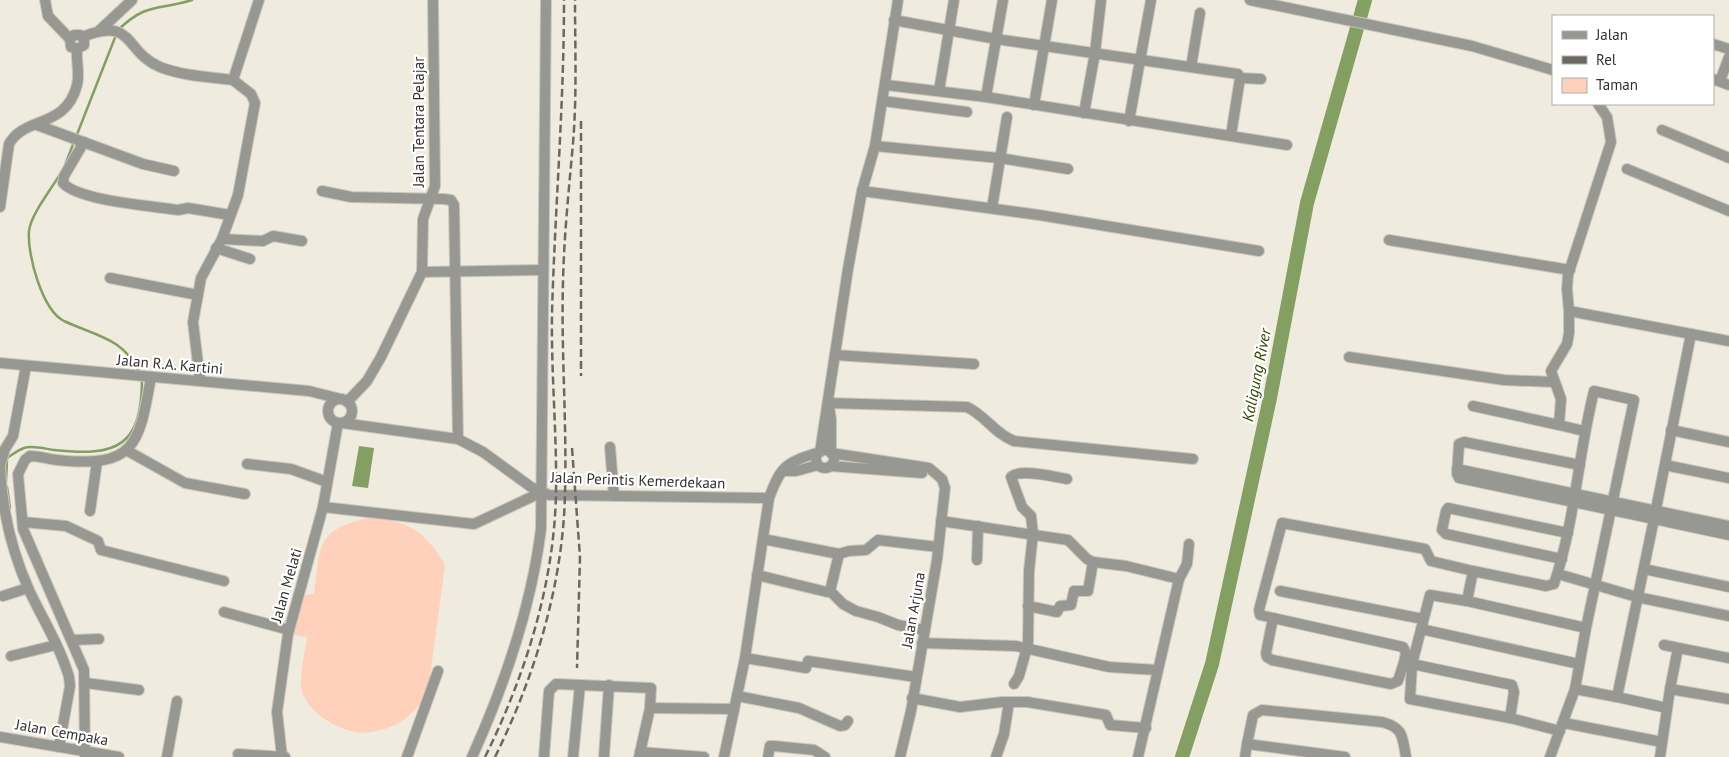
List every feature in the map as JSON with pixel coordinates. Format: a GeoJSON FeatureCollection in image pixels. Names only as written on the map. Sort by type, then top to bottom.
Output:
{"type":"FeatureCollection","features":[{"type":"Feature","properties":{"kind":"street"},"geometry":{"type":"LineString","coordinates":[[46,0],[48,16],[70,39],[70,44],[77,49]]}},
{"type":"Feature","properties":{"kind":"street"},"geometry":{"type":"LineString","coordinates":[[70,39],[74,35],[82,37],[100,30],[132,0]]}},
{"type":"Feature","properties":{"kind":"street"},"geometry":{"type":"LineString","coordinates":[[233,80],[259,0]]}},
{"type":"Feature","properties":{"kind":"street","name":"Jalan Tentara Pelajar"},"geometry":{"type":"LineString","coordinates":[[346,402],[367,381],[382,357],[422,272],[423,219],[435,186],[433,0]]}},
{"type":"Feature","properties":{"kind":"street"},"geometry":{"type":"LineString","coordinates":[[472,757],[495,705],[526,615],[540,542],[546,0]]}},
{"type":"Feature","properties":{"kind":"street"},"geometry":{"type":"LineString","coordinates":[[724,757],[745,658],[769,498],[774,482],[796,459],[820,452],[824,450],[831,453],[929,468],[932,472],[927,474],[830,466],[823,468],[818,465],[816,460],[820,452],[862,191],[876,146],[898,0]]}},
{"type":"Feature","properties":{"kind":"street"},"geometry":{"type":"LineString","coordinates":[[939,91],[954,0]]}},
{"type":"Feature","properties":{"kind":"street"},"geometry":{"type":"LineString","coordinates":[[986,97],[1003,0]]}},
{"type":"Feature","properties":{"kind":"street"},"geometry":{"type":"LineString","coordinates":[[1034,105],[1052,0]]}},
{"type":"Feature","properties":{"kind":"street"},"geometry":{"type":"LineString","coordinates":[[1084,113],[1095,53],[1101,0]]}},
{"type":"Feature","properties":{"kind":"street"},"geometry":{"type":"LineString","coordinates":[[1129,121],[1151,0]]}},
{"type":"Feature","properties":{"kind":"street"},"geometry":{"type":"LineString","coordinates":[[1250,0],[1472,46],[1552,70]]}},
{"type":"Feature","properties":{"kind":"street"},"geometry":{"type":"LineString","coordinates":[[1191,66],[1200,13]]}},
{"type":"Feature","properties":{"kind":"street"},"geometry":{"type":"LineString","coordinates":[[894,20],[996,39],[1191,66],[1238,74],[1240,78],[1261,79]]}},
{"type":"Feature","properties":{"kind":"street"},"geometry":{"type":"LineString","coordinates":[[100,30],[119,32],[144,57],[158,66],[170,71],[233,80],[252,94],[254,103],[242,178],[222,239],[205,268],[198,295],[193,326],[200,381]]}},
{"type":"Feature","properties":{"kind":"street"},"geometry":{"type":"LineString","coordinates":[[77,49],[84,45],[82,37]]}},
{"type":"Feature","properties":{"kind":"street"},"geometry":{"type":"LineString","coordinates":[[1714,44],[1729,49]]}},
{"type":"Feature","properties":{"kind":"street"},"geometry":{"type":"LineString","coordinates":[[0,207],[9,144],[13,136],[20,131],[37,125],[61,112],[72,96],[78,78],[77,49]]}},
{"type":"Feature","properties":{"kind":"street"},"geometry":{"type":"LineString","coordinates":[[1720,82],[1729,57]]}},
{"type":"Feature","properties":{"kind":"street"},"geometry":{"type":"LineString","coordinates":[[1231,135],[1240,78]]}},
{"type":"Feature","properties":{"kind":"street"},"geometry":{"type":"LineString","coordinates":[[886,85],[986,97],[1129,121],[1287,144]]}},
{"type":"Feature","properties":{"kind":"street"},"geometry":{"type":"LineString","coordinates":[[883,101],[967,112]]}},
{"type":"Feature","properties":{"kind":"street"},"geometry":{"type":"LineString","coordinates":[[1559,425],[1562,399],[1551,371],[1567,344],[1570,333],[1566,289],[1570,270],[1611,142],[1611,128],[1608,117],[1599,105]]}},
{"type":"Feature","properties":{"kind":"street"},"geometry":{"type":"LineString","coordinates":[[992,208],[1007,117]]}},
{"type":"Feature","properties":{"kind":"street"},"geometry":{"type":"LineString","coordinates":[[37,125],[143,164],[174,171]]}},
{"type":"Feature","properties":{"kind":"street"},"geometry":{"type":"LineString","coordinates":[[1662,130],[1729,158]]}},
{"type":"Feature","properties":{"kind":"street"},"geometry":{"type":"LineString","coordinates":[[77,140],[64,176],[64,183],[68,188],[95,197],[178,210],[188,208],[230,215]]}},
{"type":"Feature","properties":{"kind":"street"},"geometry":{"type":"LineString","coordinates":[[876,146],[999,158],[1068,169]]}},
{"type":"Feature","properties":{"kind":"street"},"geometry":{"type":"LineString","coordinates":[[1627,169],[1729,211]]}},
{"type":"Feature","properties":{"kind":"street"},"geometry":{"type":"LineString","coordinates":[[322,191],[351,198],[432,198],[451,200],[454,205],[458,439]]}},
{"type":"Feature","properties":{"kind":"street"},"geometry":{"type":"LineString","coordinates":[[862,191],[992,208],[1259,251]]}},
{"type":"Feature","properties":{"kind":"street"},"geometry":{"type":"LineString","coordinates":[[222,239],[263,241],[273,236],[302,241]]}},
{"type":"Feature","properties":{"kind":"street"},"geometry":{"type":"LineString","coordinates":[[1389,240],[1570,270]]}},
{"type":"Feature","properties":{"kind":"street"},"geometry":{"type":"LineString","coordinates":[[216,248],[250,259]]}},
{"type":"Feature","properties":{"kind":"street"},"geometry":{"type":"LineString","coordinates":[[422,272],[456,273],[543,270]]}},
{"type":"Feature","properties":{"kind":"street"},"geometry":{"type":"LineString","coordinates":[[110,278],[198,295]]}},
{"type":"Feature","properties":{"kind":"street"},"geometry":{"type":"LineString","coordinates":[[1569,311],[1729,341]]}},
{"type":"Feature","properties":{"kind":"street"},"geometry":{"type":"LineString","coordinates":[[1617,697],[1691,334]]}},
{"type":"Feature","properties":{"kind":"street"},"geometry":{"type":"LineString","coordinates":[[835,355],[974,364]]}},
{"type":"Feature","properties":{"kind":"street"},"geometry":{"type":"LineString","coordinates":[[1349,358],[1504,380],[1554,382]]}},
{"type":"Feature","properties":{"kind":"street","name":"Jalan R.A. Kartini"},"geometry":{"type":"LineString","coordinates":[[0,364],[309,391],[346,402]]}},
{"type":"Feature","properties":{"kind":"street"},"geometry":{"type":"LineString","coordinates":[[26,366],[13,436],[3,449],[0,466],[4,528],[28,588],[67,670],[70,686],[63,747]]}},
{"type":"Feature","properties":{"kind":"street"},"geometry":{"type":"LineString","coordinates":[[85,753],[86,683],[84,670],[30,547],[23,522],[18,474],[25,460],[35,456],[97,462],[118,457],[126,450],[141,427],[150,377]]}},
{"type":"Feature","properties":{"kind":"street"},"geometry":{"type":"LineString","coordinates":[[309,391],[321,401],[331,419],[340,423],[351,416],[346,402]]}},
{"type":"Feature","properties":{"kind":"street"},"geometry":{"type":"LineString","coordinates":[[1552,757],[1562,727],[1575,689],[1611,505],[1634,400],[1594,391],[1584,430],[1568,533],[1558,574],[1554,584],[1550,587],[1431,561],[1425,549],[1282,523],[1259,610],[1260,615],[1403,647],[1408,663],[1409,695],[1412,700],[1562,727],[1662,742]]}},
{"type":"Feature","properties":{"kind":"street"},"geometry":{"type":"LineString","coordinates":[[328,412],[330,404],[346,402]]}},
{"type":"Feature","properties":{"kind":"street"},"geometry":{"type":"LineString","coordinates":[[346,402],[357,418],[374,428]]}},
{"type":"Feature","properties":{"kind":"street"},"geometry":{"type":"LineString","coordinates":[[828,403],[831,419],[831,453],[833,461],[830,466]]}},
{"type":"Feature","properties":{"kind":"street"},"geometry":{"type":"LineString","coordinates":[[828,403],[967,408],[977,412],[1001,436],[1014,441],[1193,459]]}},
{"type":"Feature","properties":{"kind":"street"},"geometry":{"type":"LineString","coordinates":[[1473,406],[1584,430]]}},
{"type":"Feature","properties":{"kind":"street","name":"Jalan Perintis Kemerdekaan"},"geometry":{"type":"LineString","coordinates":[[340,423],[458,439],[483,452],[531,487],[556,496],[769,498]]}},
{"type":"Feature","properties":{"kind":"street","name":"Jalan Melati"},"geometry":{"type":"LineString","coordinates":[[283,757],[278,712],[289,630],[323,507],[340,423]]}},
{"type":"Feature","properties":{"kind":"street"},"geometry":{"type":"LineString","coordinates":[[1671,430],[1729,442]]}},
{"type":"Feature","properties":{"kind":"street"},"geometry":{"type":"LineString","coordinates":[[1580,465],[1464,442],[1459,444],[1457,469],[1459,478],[1574,497],[1655,514],[1729,535]]}},
{"type":"Feature","properties":{"kind":"street"},"geometry":{"type":"LineString","coordinates":[[610,447],[614,496]]}},
{"type":"Feature","properties":{"kind":"street"},"geometry":{"type":"LineString","coordinates":[[126,450],[185,482],[245,494]]}},
{"type":"Feature","properties":{"kind":"street"},"geometry":{"type":"LineString","coordinates":[[90,511],[97,462]]}},
{"type":"Feature","properties":{"kind":"street"},"geometry":{"type":"LineString","coordinates":[[247,464],[291,469],[327,482]]}},
{"type":"Feature","properties":{"kind":"street"},"geometry":{"type":"LineString","coordinates":[[783,471],[796,471],[818,465]]}},
{"type":"Feature","properties":{"kind":"street"},"geometry":{"type":"LineString","coordinates":[[1665,465],[1729,478]]}},
{"type":"Feature","properties":{"kind":"street","name":"Jalan Arjuna"},"geometry":{"type":"LineString","coordinates":[[901,757],[942,521],[945,488],[942,479],[932,472]]}},
{"type":"Feature","properties":{"kind":"street"},"geometry":{"type":"LineString","coordinates":[[1014,684],[1019,676],[1027,648],[1033,534],[1031,516],[1022,507],[1010,477],[1018,473],[1031,473],[1067,479]]}},
{"type":"Feature","properties":{"kind":"street"},"geometry":{"type":"LineString","coordinates":[[323,507],[474,524],[542,492]]}},
{"type":"Feature","properties":{"kind":"street"},"geometry":{"type":"LineString","coordinates":[[1562,559],[1446,534],[1442,530],[1446,511],[1448,508],[1568,533]]}},
{"type":"Feature","properties":{"kind":"street"},"geometry":{"type":"LineString","coordinates":[[942,521],[1068,540],[1093,562],[1126,566],[1179,579]]}},
{"type":"Feature","properties":{"kind":"street"},"geometry":{"type":"LineString","coordinates":[[23,522],[66,526],[98,540],[98,548],[104,552],[224,581]]}},
{"type":"Feature","properties":{"kind":"street"},"geometry":{"type":"LineString","coordinates":[[1691,523],[1729,526]]}},
{"type":"Feature","properties":{"kind":"street"},"geometry":{"type":"LineString","coordinates":[[977,560],[978,526]]}},
{"type":"Feature","properties":{"kind":"street"},"geometry":{"type":"LineString","coordinates":[[763,539],[839,554],[848,550],[866,550],[878,540],[938,547]]}},
{"type":"Feature","properties":{"kind":"street"},"geometry":{"type":"LineString","coordinates":[[1138,757],[1179,579],[1187,564],[1189,544]]}},
{"type":"Feature","properties":{"kind":"street"},"geometry":{"type":"LineString","coordinates":[[830,590],[839,554]]}},
{"type":"Feature","properties":{"kind":"street"},"geometry":{"type":"LineString","coordinates":[[1028,606],[1057,612],[1060,606],[1071,605],[1074,591],[1088,591],[1093,562]]}},
{"type":"Feature","properties":{"kind":"street"},"geometry":{"type":"LineString","coordinates":[[1644,568],[1729,587]]}},
{"type":"Feature","properties":{"kind":"street"},"geometry":{"type":"LineString","coordinates":[[1467,601],[1473,570]]}},
{"type":"Feature","properties":{"kind":"street"},"geometry":{"type":"LineString","coordinates":[[1558,574],[1637,597],[1729,616]]}},
{"type":"Feature","properties":{"kind":"street"},"geometry":{"type":"LineString","coordinates":[[757,576],[781,580],[822,592],[830,590]]}},
{"type":"Feature","properties":{"kind":"street"},"geometry":{"type":"LineString","coordinates":[[2,596],[28,588]]}},
{"type":"Feature","properties":{"kind":"street"},"geometry":{"type":"LineString","coordinates":[[830,590],[843,604],[856,611],[898,625],[924,630]]}},
{"type":"Feature","properties":{"kind":"street"},"geometry":{"type":"LineString","coordinates":[[1280,591],[1422,624],[1579,664]]}},
{"type":"Feature","properties":{"kind":"street"},"geometry":{"type":"LineString","coordinates":[[1273,618],[1266,653],[1267,657],[1272,660],[1391,684],[1398,681],[1408,663],[1430,595],[1467,601],[1586,628]]}},
{"type":"Feature","properties":{"kind":"street"},"geometry":{"type":"LineString","coordinates":[[224,612],[289,630]]}},
{"type":"Feature","properties":{"kind":"street"},"geometry":{"type":"LineString","coordinates":[[72,640],[99,639]]}},
{"type":"Feature","properties":{"kind":"street"},"geometry":{"type":"LineString","coordinates":[[922,643],[1027,648],[1100,666],[1157,670]]}},
{"type":"Feature","properties":{"kind":"street"},"geometry":{"type":"LineString","coordinates":[[11,656],[56,645]]}},
{"type":"Feature","properties":{"kind":"street"},"geometry":{"type":"LineString","coordinates":[[1664,645],[1729,658]]}},
{"type":"Feature","properties":{"kind":"street"},"geometry":{"type":"LineString","coordinates":[[1660,757],[1678,648]]}},
{"type":"Feature","properties":{"kind":"street"},"geometry":{"type":"LineString","coordinates":[[745,658],[806,668],[808,661],[916,677]]}},
{"type":"Feature","properties":{"kind":"street"},"geometry":{"type":"LineString","coordinates":[[1408,663],[1512,685],[1514,692],[1510,718]]}},
{"type":"Feature","properties":{"kind":"street"},"geometry":{"type":"LineString","coordinates":[[407,757],[438,671]]}},
{"type":"Feature","properties":{"kind":"street"},"geometry":{"type":"LineString","coordinates":[[86,683],[139,690]]}},
{"type":"Feature","properties":{"kind":"street"},"geometry":{"type":"LineString","coordinates":[[544,757],[552,686],[556,684],[648,686],[652,691],[640,754],[704,757]]}},
{"type":"Feature","properties":{"kind":"street"},"geometry":{"type":"LineString","coordinates":[[573,757],[580,685]]}},
{"type":"Feature","properties":{"kind":"street"},"geometry":{"type":"LineString","coordinates":[[604,757],[609,686]]}},
{"type":"Feature","properties":{"kind":"street"},"geometry":{"type":"LineString","coordinates":[[1575,689],[1667,708]]}},
{"type":"Feature","properties":{"kind":"street"},"geometry":{"type":"LineString","coordinates":[[1670,689],[1729,699]]}},
{"type":"Feature","properties":{"kind":"street"},"geometry":{"type":"LineString","coordinates":[[737,696],[799,708],[840,726],[845,725],[848,721]]}},
{"type":"Feature","properties":{"kind":"street"},"geometry":{"type":"LineString","coordinates":[[912,698],[960,706],[1009,702],[1036,704],[1106,715],[1110,725],[1146,728]]}},
{"type":"Feature","properties":{"kind":"street"},"geometry":{"type":"LineString","coordinates":[[166,757],[177,701]]}},
{"type":"Feature","properties":{"kind":"street"},"geometry":{"type":"LineString","coordinates":[[996,757],[1004,734],[1009,702]]}},
{"type":"Feature","properties":{"kind":"street"},"geometry":{"type":"LineString","coordinates":[[650,708],[733,708]]}},
{"type":"Feature","properties":{"kind":"street"},"geometry":{"type":"LineString","coordinates":[[1245,757],[1253,715],[1262,710],[1382,722],[1395,726],[1403,738],[1406,757]]}},
{"type":"Feature","properties":{"kind":"street","name":"Jalan Cempaka"},"geometry":{"type":"LineString","coordinates":[[0,737],[63,747],[85,753],[119,757]]}},
{"type":"Feature","properties":{"kind":"street"},"geometry":{"type":"LineString","coordinates":[[1247,744],[1345,757]]}},
{"type":"Feature","properties":{"kind":"street"},"geometry":{"type":"LineString","coordinates":[[768,757],[770,746],[805,748],[822,756]]}},
{"type":"Feature","properties":{"kind":"street"},"geometry":{"type":"LineString","coordinates":[[238,754],[283,757]]}},
{"type":"Feature","properties":{"kind":"green space"},"geometry":{"type":"Polygon","coordinates":[[[367,518],[393,521],[414,529],[430,543],[445,565],[427,699],[404,720],[395,725],[376,731],[362,732],[340,727],[314,711],[303,695],[301,687],[307,637],[288,634],[297,596],[314,594],[323,543],[337,529],[367,518]]]}},
{"type":"Feature","properties":{"kind":"shaded area"},"geometry":{"type":"Polygon","coordinates":[[[359,446],[374,448],[368,488],[352,486],[359,446]]]}},
{"type":"Feature","properties":{"kind":"waterway"},"geometry":{"type":"LineString","coordinates":[[118,30],[128,21],[145,11],[192,0]]}},
{"type":"Feature","properties":{"kind":"waterway","name":"Kaligung River"},"geometry":{"type":"LineString","coordinates":[[1182,757],[1212,664],[1270,398],[1307,203],[1365,0]]}},
{"type":"Feature","properties":{"kind":"waterway"},"geometry":{"type":"LineString","coordinates":[[76,137],[116,35]]}},
{"type":"Feature","properties":{"kind":"waterway"},"geometry":{"type":"LineString","coordinates":[[65,165],[74,142]]}},
{"type":"Feature","properties":{"kind":"waterway"},"geometry":{"type":"LineString","coordinates":[[60,174],[33,217],[29,231],[33,267],[43,294],[56,315],[64,321],[117,345],[126,352],[140,373]]}},
{"type":"Feature","properties":{"kind":"waterway"},"geometry":{"type":"LineString","coordinates":[[6,482],[7,458],[24,448],[35,447],[76,452],[95,451],[110,448],[122,442],[131,433],[137,419],[141,401],[142,378]]}},
{"type":"Feature","properties":{"kind":"waterway"},"geometry":{"type":"LineString","coordinates":[[7,487],[10,508]]}},
{"type":"Feature","properties":{"kind":"railway"},"geometry":{"type":"LineString","coordinates":[[485,757],[513,695],[535,629],[550,562],[554,528],[556,471],[552,313],[563,78],[564,0]]}},
{"type":"Feature","properties":{"kind":"railway"},"geometry":{"type":"LineString","coordinates":[[495,757],[523,694],[544,629],[553,595],[563,528],[565,494],[563,282],[575,107],[575,0]]}},
{"type":"Feature","properties":{"kind":"railway"},"geometry":{"type":"LineString","coordinates":[[581,121],[581,376]]}},
{"type":"Feature","properties":{"kind":"railway"},"geometry":{"type":"LineString","coordinates":[[572,448],[580,557],[577,668]]}}]}
